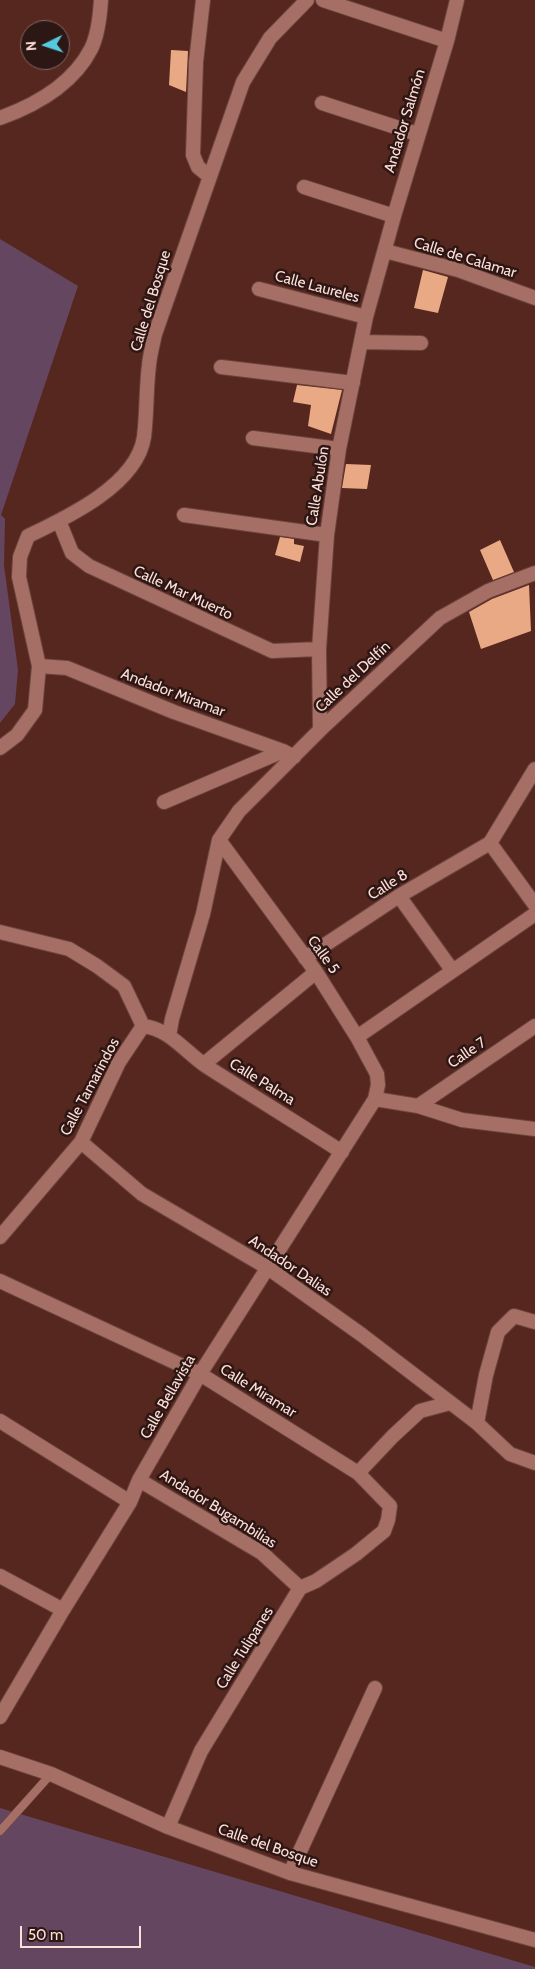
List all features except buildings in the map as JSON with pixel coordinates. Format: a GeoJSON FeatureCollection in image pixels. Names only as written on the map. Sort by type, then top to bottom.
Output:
{"type":"FeatureCollection","features":[{"type":"Feature","properties":{"kind":"street"},"geometry":{"type":"LineString","coordinates":[[0,118],[22,110],[49,94],[77,71],[92,48],[100,17],[101,0]]}},
{"type":"Feature","properties":{"kind":"street"},"geometry":{"type":"LineString","coordinates":[[203,0],[196,62],[193,155],[198,166],[209,176]]}},
{"type":"Feature","properties":{"kind":"street","name":"Calle del Bosque"},"geometry":{"type":"LineString","coordinates":[[0,748],[17,735],[36,710],[39,666],[19,576],[20,557],[28,536],[59,521],[105,493],[124,476],[138,452],[144,440],[149,364],[155,334],[243,82],[270,38],[307,0]]}},
{"type":"Feature","properties":{"kind":"street"},"geometry":{"type":"LineString","coordinates":[[323,0],[447,40]]}},
{"type":"Feature","properties":{"kind":"street","name":"Andador Salmón"},"geometry":{"type":"LineString","coordinates":[[385,251],[417,134],[447,40],[457,0]]}},
{"type":"Feature","properties":{"kind":"street"},"geometry":{"type":"LineString","coordinates":[[322,103],[417,134]]}},
{"type":"Feature","properties":{"kind":"street"},"geometry":{"type":"LineString","coordinates":[[304,187],[394,216]]}},
{"type":"Feature","properties":{"kind":"street","name":"Calle de Calamar"},"geometry":{"type":"LineString","coordinates":[[385,251],[458,270],[535,298]]}},
{"type":"Feature","properties":{"kind":"street","name":"Calle Abulón"},"geometry":{"type":"LineString","coordinates":[[320,730],[319,649],[327,535],[339,449],[352,383],[366,317],[385,251]]}},
{"type":"Feature","properties":{"kind":"street","name":"Calle Laureles"},"geometry":{"type":"LineString","coordinates":[[259,289],[366,317]]}},
{"type":"Feature","properties":{"kind":"street"},"geometry":{"type":"LineString","coordinates":[[362,342],[421,344]]}},
{"type":"Feature","properties":{"kind":"street"},"geometry":{"type":"LineString","coordinates":[[221,367],[352,383]]}},
{"type":"Feature","properties":{"kind":"street"},"geometry":{"type":"LineString","coordinates":[[253,438],[339,449]]}},
{"type":"Feature","properties":{"kind":"street"},"geometry":{"type":"LineString","coordinates":[[184,514],[327,535]]}},
{"type":"Feature","properties":{"kind":"street","name":"Calle Mar Muerto"},"geometry":{"type":"LineString","coordinates":[[59,521],[72,553],[90,566],[272,651],[319,649]]}},
{"type":"Feature","properties":{"kind":"street","name":"Calle del Delfín"},"geometry":{"type":"LineString","coordinates":[[219,840],[239,811],[288,754],[320,730],[440,618],[488,592],[535,573]]}},
{"type":"Feature","properties":{"kind":"street","name":"Andador Miramar"},"geometry":{"type":"LineString","coordinates":[[39,666],[67,668],[174,712],[288,754]]}},
{"type":"Feature","properties":{"kind":"street"},"geometry":{"type":"LineString","coordinates":[[164,802],[288,754]]}},
{"type":"Feature","properties":{"kind":"street"},"geometry":{"type":"LineString","coordinates":[[535,770],[490,843],[535,905]]}},
{"type":"Feature","properties":{"kind":"street"},"geometry":{"type":"LineString","coordinates":[[169,1036],[172,1019],[202,914],[219,840]]}},
{"type":"Feature","properties":{"kind":"street","name":"Calle 5"},"geometry":{"type":"LineString","coordinates":[[219,840],[316,972],[357,1037],[377,1074],[378,1085],[375,1099]]}},
{"type":"Feature","properties":{"kind":"street","name":"Calle 8"},"geometry":{"type":"LineString","coordinates":[[305,958],[399,896],[490,843]]}},
{"type":"Feature","properties":{"kind":"street"},"geometry":{"type":"LineString","coordinates":[[399,896],[452,970]]}},
{"type":"Feature","properties":{"kind":"street"},"geometry":{"type":"LineString","coordinates":[[357,1037],[535,914]]}},
{"type":"Feature","properties":{"kind":"street"},"geometry":{"type":"LineString","coordinates":[[0,932],[69,949],[98,966],[124,986],[148,1026]]}},
{"type":"Feature","properties":{"kind":"street"},"geometry":{"type":"LineString","coordinates":[[204,1064],[316,972]]}},
{"type":"Feature","properties":{"kind":"street","name":"Calle Palma"},"geometry":{"type":"LineString","coordinates":[[148,1026],[169,1036],[204,1064],[342,1152]]}},
{"type":"Feature","properties":{"kind":"street","name":"Calle Tamarindos"},"geometry":{"type":"LineString","coordinates":[[0,1237],[80,1142],[119,1062],[148,1026]]}},
{"type":"Feature","properties":{"kind":"street","name":"Calle 7"},"geometry":{"type":"LineString","coordinates":[[418,1106],[535,1026]]}},
{"type":"Feature","properties":{"kind":"street"},"geometry":{"type":"LineString","coordinates":[[375,1099],[418,1106],[462,1120],[535,1129]]}},
{"type":"Feature","properties":{"kind":"street","name":"Calle Bellavista"},"geometry":{"type":"LineString","coordinates":[[0,1717],[130,1502],[139,1480],[200,1374],[375,1099]]}},
{"type":"Feature","properties":{"kind":"street","name":"Andador Dalias"},"geometry":{"type":"LineString","coordinates":[[80,1142],[142,1194],[268,1268],[362,1335],[477,1423],[510,1454],[535,1463]]}},
{"type":"Feature","properties":{"kind":"street","name":"Calle Miramar"},"geometry":{"type":"LineString","coordinates":[[0,1281],[200,1374],[358,1473],[390,1506],[384,1531],[356,1554],[316,1581],[300,1588]]}},
{"type":"Feature","properties":{"kind":"street"},"geometry":{"type":"LineString","coordinates":[[477,1423],[486,1375],[498,1332],[514,1316],[535,1322]]}},
{"type":"Feature","properties":{"kind":"street"},"geometry":{"type":"LineString","coordinates":[[358,1473],[392,1436],[420,1411],[450,1403]]}},
{"type":"Feature","properties":{"kind":"street"},"geometry":{"type":"LineString","coordinates":[[0,1421],[130,1502]]}},
{"type":"Feature","properties":{"kind":"street","name":"Andador Bugambilias"},"geometry":{"type":"LineString","coordinates":[[139,1480],[262,1553],[300,1588]]}},
{"type":"Feature","properties":{"kind":"street"},"geometry":{"type":"LineString","coordinates":[[0,1576],[63,1610]]}},
{"type":"Feature","properties":{"kind":"street","name":"Calle Tulipanes"},"geometry":{"type":"LineString","coordinates":[[168,1827],[201,1751],[300,1588]]}},
{"type":"Feature","properties":{"kind":"street"},"geometry":{"type":"LineString","coordinates":[[290,1873],[376,1688]]}},
{"type":"Feature","properties":{"kind":"street","name":"Calle del Bosque"},"geometry":{"type":"LineString","coordinates":[[0,1757],[51,1774],[168,1827],[290,1873],[535,1940]]}},
{"type":"Feature","properties":{"kind":"lane"},"geometry":{"type":"LineString","coordinates":[[0,1831],[51,1774]]}},
{"type":"Feature","properties":{"kind":"shaded area"},"geometry":{"type":"Polygon","coordinates":[[[0,239],[78,286],[1,515],[5,519],[4,565],[18,670],[15,704],[0,723],[0,239]]]}},
{"type":"Feature","properties":{"kind":"shaded area"},"geometry":{"type":"Polygon","coordinates":[[[0,1808],[535,1967],[535,1969],[0,1969],[0,1808]]]}}]}
